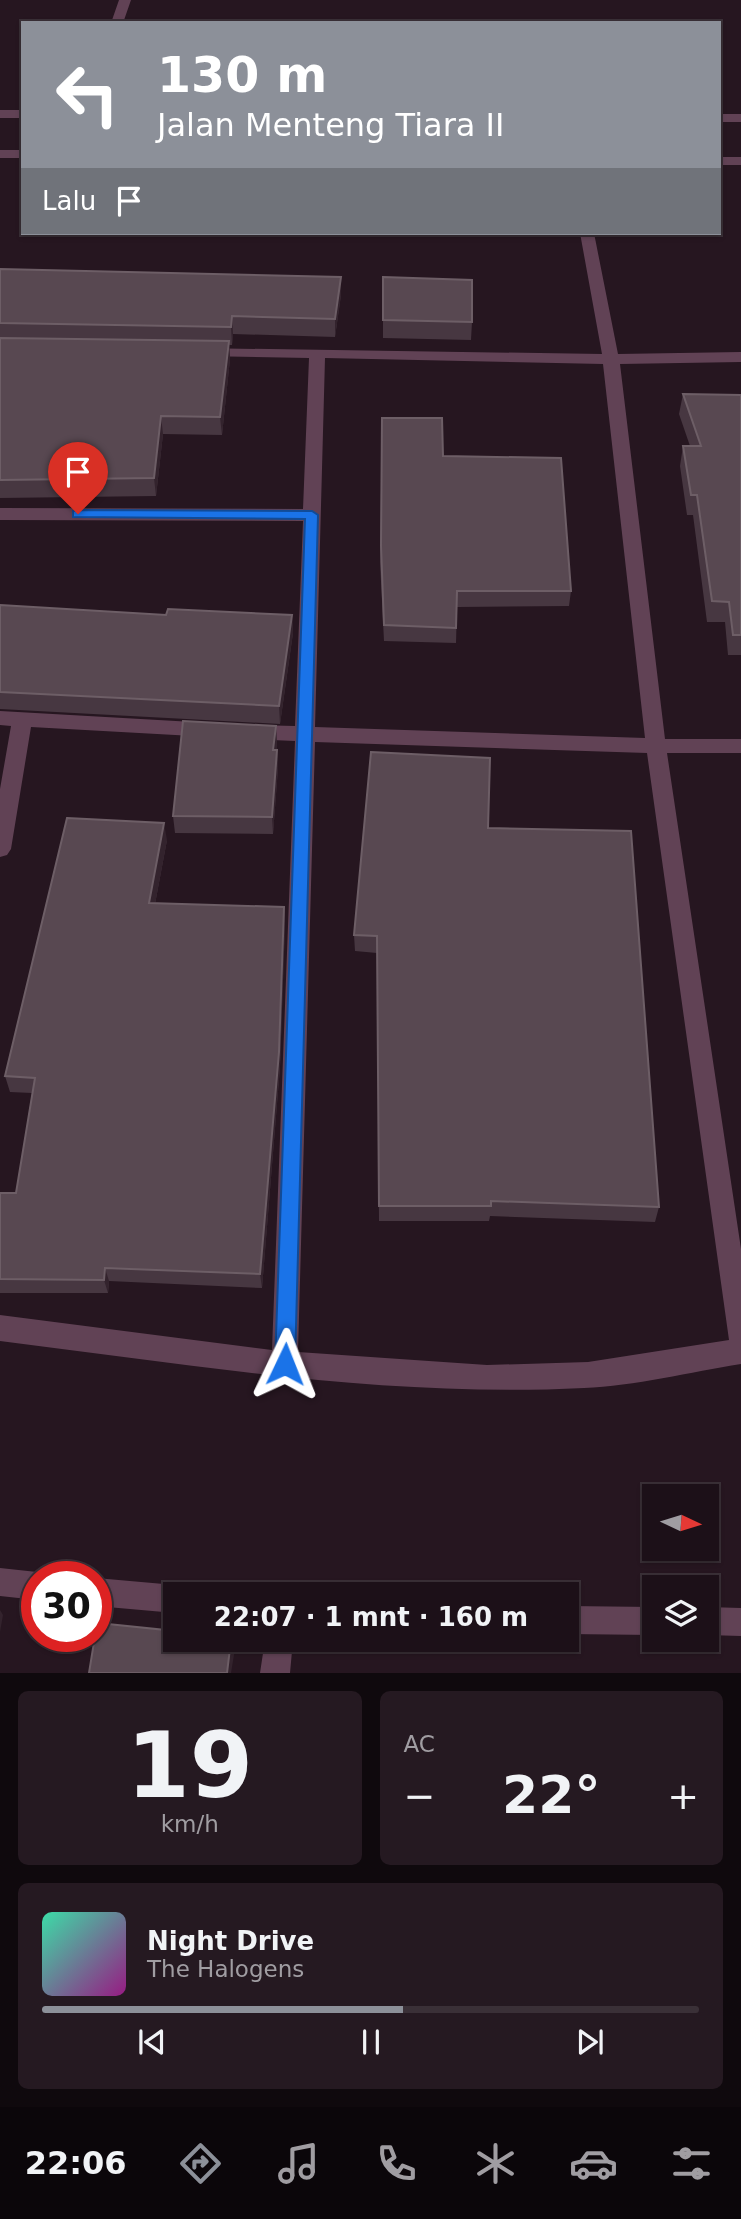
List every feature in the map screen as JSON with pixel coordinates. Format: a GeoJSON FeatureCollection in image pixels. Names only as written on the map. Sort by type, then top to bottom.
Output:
{"type":"FeatureCollection","features":[{"type":"Feature","properties":{"kind":"street"},"geometry":{"type":"LineString","coordinates":[[118,21],[125,0]]}},
{"type":"Feature","properties":{"kind":"street"},"geometry":{"type":"LineString","coordinates":[[0,114],[21,114]]}},
{"type":"Feature","properties":{"kind":"street"},"geometry":{"type":"LineString","coordinates":[[721,118],[741,118]]}},
{"type":"Feature","properties":{"kind":"street"},"geometry":{"type":"LineString","coordinates":[[0,154],[21,154]]}},
{"type":"Feature","properties":{"kind":"street"},"geometry":{"type":"LineString","coordinates":[[721,161],[741,161]]}},
{"type":"Feature","properties":{"kind":"street"},"geometry":{"type":"LineString","coordinates":[[587,235],[611,359],[656,746],[741,1337]]}},
{"type":"Feature","properties":{"kind":"street"},"geometry":{"type":"LineString","coordinates":[[179,351],[611,359],[741,356]]}},
{"type":"Feature","properties":{"kind":"street"},"geometry":{"type":"LineString","coordinates":[[285,1364],[317,353]]}},
{"type":"Feature","properties":{"kind":"street"},"geometry":{"type":"LineString","coordinates":[[0,514],[312,515]]}},
{"type":"Feature","properties":{"kind":"street"},"geometry":{"type":"LineString","coordinates":[[0,718],[306,734],[656,746],[741,746]]}},
{"type":"Feature","properties":{"kind":"street"},"geometry":{"type":"LineString","coordinates":[[0,849],[22,720]]}},
{"type":"Feature","properties":{"kind":"street"},"geometry":{"type":"LineString","coordinates":[[0,1328],[285,1364],[487,1378],[588,1375],[741,1351]]}},
{"type":"Feature","properties":{"kind":"street"},"geometry":{"type":"LineString","coordinates":[[0,1583],[21,1585]]}},
{"type":"Feature","properties":{"kind":"street"},"geometry":{"type":"LineString","coordinates":[[112,1593],[163,1598]]}},
{"type":"Feature","properties":{"kind":"street"},"geometry":{"type":"LineString","coordinates":[[579,1620],[642,1621]]}},
{"type":"Feature","properties":{"kind":"street"},"geometry":{"type":"LineString","coordinates":[[719,1622],[741,1622]]}},
{"type":"Feature","properties":{"kind":"street"},"geometry":{"type":"LineString","coordinates":[[275,1673],[278,1652]]}},
{"type":"Feature","properties":{"kind":"building"},"geometry":{"type":"Polygon","coordinates":[[[0,269],[341,277],[335,319],[232,316],[231,327],[0,323],[0,269]]]}},
{"type":"Feature","properties":{"kind":"building"},"geometry":{"type":"Polygon","coordinates":[[[383,277],[472,280],[472,322],[383,320],[383,277]]]}},
{"type":"Feature","properties":{"kind":"building"},"geometry":{"type":"Polygon","coordinates":[[[0,338],[229,341],[220,417],[161,416],[154,478],[0,480],[0,338]]]}},
{"type":"Feature","properties":{"kind":"building"},"geometry":{"type":"Polygon","coordinates":[[[683,394],[741,395],[741,635],[733,635],[729,602],[712,601],[697,495],[691,495],[683,446],[701,446],[683,394]]]}},
{"type":"Feature","properties":{"kind":"building"},"geometry":{"type":"Polygon","coordinates":[[[382,418],[442,418],[443,456],[561,458],[571,591],[457,591],[456,628],[384,625],[381,546],[382,418]]]}},
{"type":"Feature","properties":{"kind":"building"},"geometry":{"type":"Polygon","coordinates":[[[0,605],[166,615],[168,609],[292,615],[279,706],[0,692],[0,605]]]}},
{"type":"Feature","properties":{"kind":"building"},"geometry":{"type":"Polygon","coordinates":[[[183,721],[276,726],[272,817],[173,816],[183,721]]]}},
{"type":"Feature","properties":{"kind":"building"},"geometry":{"type":"Polygon","coordinates":[[[371,752],[490,758],[488,828],[631,831],[659,1207],[491,1201],[491,1206],[379,1206],[377,936],[354,935],[371,752]]]}},
{"type":"Feature","properties":{"kind":"building"},"geometry":{"type":"Polygon","coordinates":[[[67,818],[164,823],[149,903],[284,907],[279,1052],[260,1274],[105,1268],[104,1280],[0,1279],[0,1193],[16,1193],[35,1078],[5,1076],[67,818]]]}},
{"type":"Feature","properties":{"kind":"building"},"geometry":{"type":"Polygon","coordinates":[[[112,1624],[163,1630],[163,1652],[230,1652],[227,1673],[89,1673],[92,1652],[112,1652],[112,1624]]]}},
{"type":"Feature","properties":{"kind":"route"},"geometry":{"type":"LineString","coordinates":[[78,514],[312,515],[285,1364]]}}]}
